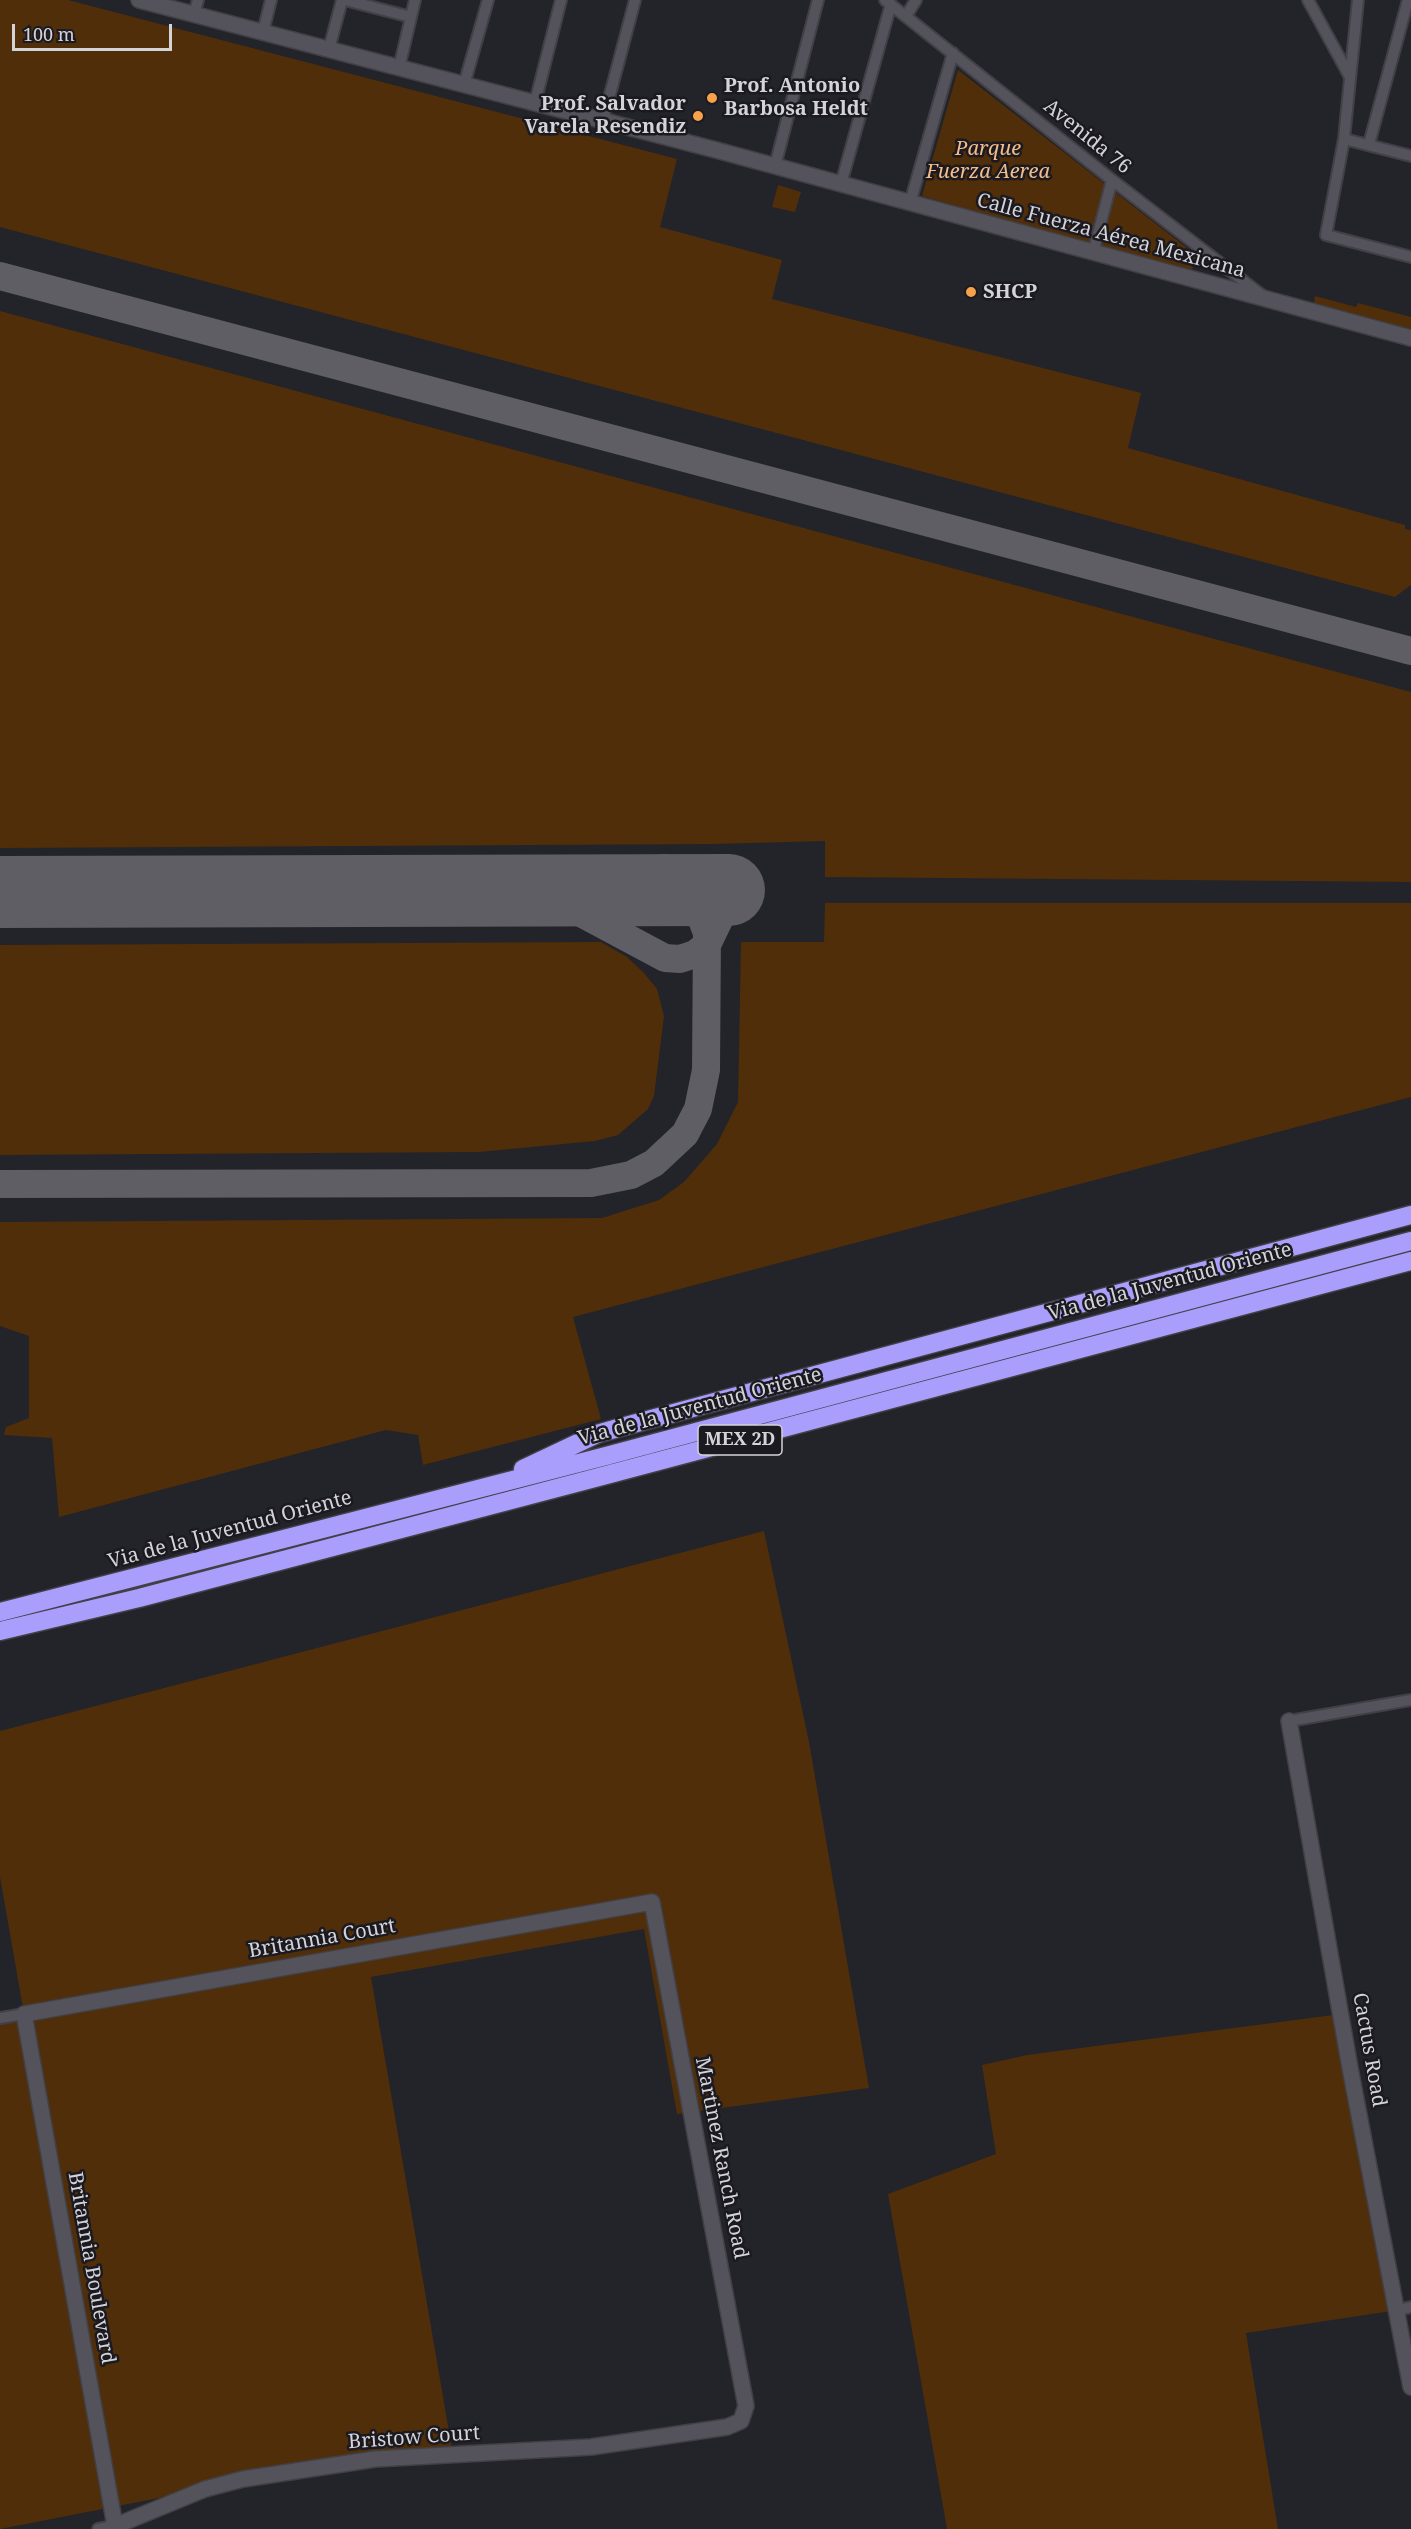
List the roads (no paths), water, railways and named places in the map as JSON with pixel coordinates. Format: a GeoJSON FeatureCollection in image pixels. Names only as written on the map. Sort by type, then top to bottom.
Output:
{"type":"FeatureCollection","features":[{"type":"Feature","properties":{"kind":"highway"},"geometry":{"type":"LineString","coordinates":[[483,1488],[597,1434],[1411,1215]]}},
{"type":"Feature","properties":{"kind":"highway","name":"Via de la Juventud Oriente"},"geometry":{"type":"LineString","coordinates":[[0,1631],[65,1606],[483,1488],[1411,1241]]}},
{"type":"Feature","properties":{"kind":"highway","name":"Via de la Juventud Oriente"},"geometry":{"type":"LineString","coordinates":[[0,1612],[65,1606],[606,1475],[1411,1261]]}},
{"type":"Feature","properties":{"kind":"street","name":"Calle Fuerza Aérea Mexicana"},"geometry":{"type":"LineString","coordinates":[[139,0],[196,7],[263,32],[774,166],[1411,338]]}},
{"type":"Feature","properties":{"kind":"street"},"geometry":{"type":"LineString","coordinates":[[263,32],[271,0]]}},
{"type":"Feature","properties":{"kind":"street"},"geometry":{"type":"LineString","coordinates":[[329,49],[344,0],[411,17]]}},
{"type":"Feature","properties":{"kind":"street"},"geometry":{"type":"LineString","coordinates":[[399,68],[416,0]]}},
{"type":"Feature","properties":{"kind":"street"},"geometry":{"type":"LineString","coordinates":[[464,85],[488,0]]}},
{"type":"Feature","properties":{"kind":"street"},"geometry":{"type":"LineString","coordinates":[[535,103],[561,0]]}},
{"type":"Feature","properties":{"kind":"street"},"geometry":{"type":"LineString","coordinates":[[603,121],[635,0]]}},
{"type":"Feature","properties":{"kind":"street"},"geometry":{"type":"LineString","coordinates":[[774,166],[818,0]]}},
{"type":"Feature","properties":{"kind":"street"},"geometry":{"type":"LineString","coordinates":[[906,16],[916,0]]}},
{"type":"Feature","properties":{"kind":"street"},"geometry":{"type":"LineString","coordinates":[[1308,0],[1350,77]]}},
{"type":"Feature","properties":{"kind":"street"},"geometry":{"type":"LineString","coordinates":[[1358,0],[1344,139],[1326,235],[1411,257]]}},
{"type":"Feature","properties":{"kind":"street"},"geometry":{"type":"LineString","coordinates":[[1369,144],[1408,0]]}},
{"type":"Feature","properties":{"kind":"street"},"geometry":{"type":"LineString","coordinates":[[841,184],[888,2]]}},
{"type":"Feature","properties":{"kind":"street","name":"Avenida 76"},"geometry":{"type":"LineString","coordinates":[[888,2],[1112,180],[1268,300]]}},
{"type":"Feature","properties":{"kind":"street"},"geometry":{"type":"LineString","coordinates":[[910,203],[952,53]]}},
{"type":"Feature","properties":{"kind":"street"},"geometry":{"type":"LineString","coordinates":[[1344,139],[1411,156]]}},
{"type":"Feature","properties":{"kind":"street"},"geometry":{"type":"LineString","coordinates":[[1093,253],[1112,180]]}},
{"type":"Feature","properties":{"kind":"street"},"geometry":{"type":"LineString","coordinates":[[1289,1721],[1411,1700]]}},
{"type":"Feature","properties":{"kind":"street","name":"Cactus Road"},"geometry":{"type":"LineString","coordinates":[[1289,1721],[1350,2068],[1404,2309],[1411,2387]]}},
{"type":"Feature","properties":{"kind":"street","name":"Britannia Court"},"geometry":{"type":"LineString","coordinates":[[0,2018],[652,1902]]}},
{"type":"Feature","properties":{"kind":"street","name":"Martinez Ranch Road"},"geometry":{"type":"LineString","coordinates":[[652,1902],[746,2406],[741,2421]]}},
{"type":"Feature","properties":{"kind":"street","name":"Britannia Boulevard"},"geometry":{"type":"LineString","coordinates":[[24,2014],[116,2527]]}},
{"type":"Feature","properties":{"kind":"street","name":"Bristow Court"},"geometry":{"type":"LineString","coordinates":[[98,2529],[116,2527],[205,2489],[243,2479],[375,2459],[591,2447],[727,2427],[741,2421]]}},
{"type":"Feature","properties":{"kind":"place","name":"Prof. Antonio Barbosa Heldt"},"geometry":{"type":"Point","coordinates":[712,98]}},
{"type":"Feature","properties":{"kind":"place","name":"Prof. Salvador Varela Resendiz"},"geometry":{"type":"Point","coordinates":[698,116]}},
{"type":"Feature","properties":{"kind":"place","name":"SHCP"},"geometry":{"type":"Point","coordinates":[971,292]}},
{"type":"Feature","properties":{"kind":"park label","name":"Parque Fuerza Aerea"},"geometry":{"type":"Point","coordinates":[988,160]}}]}
